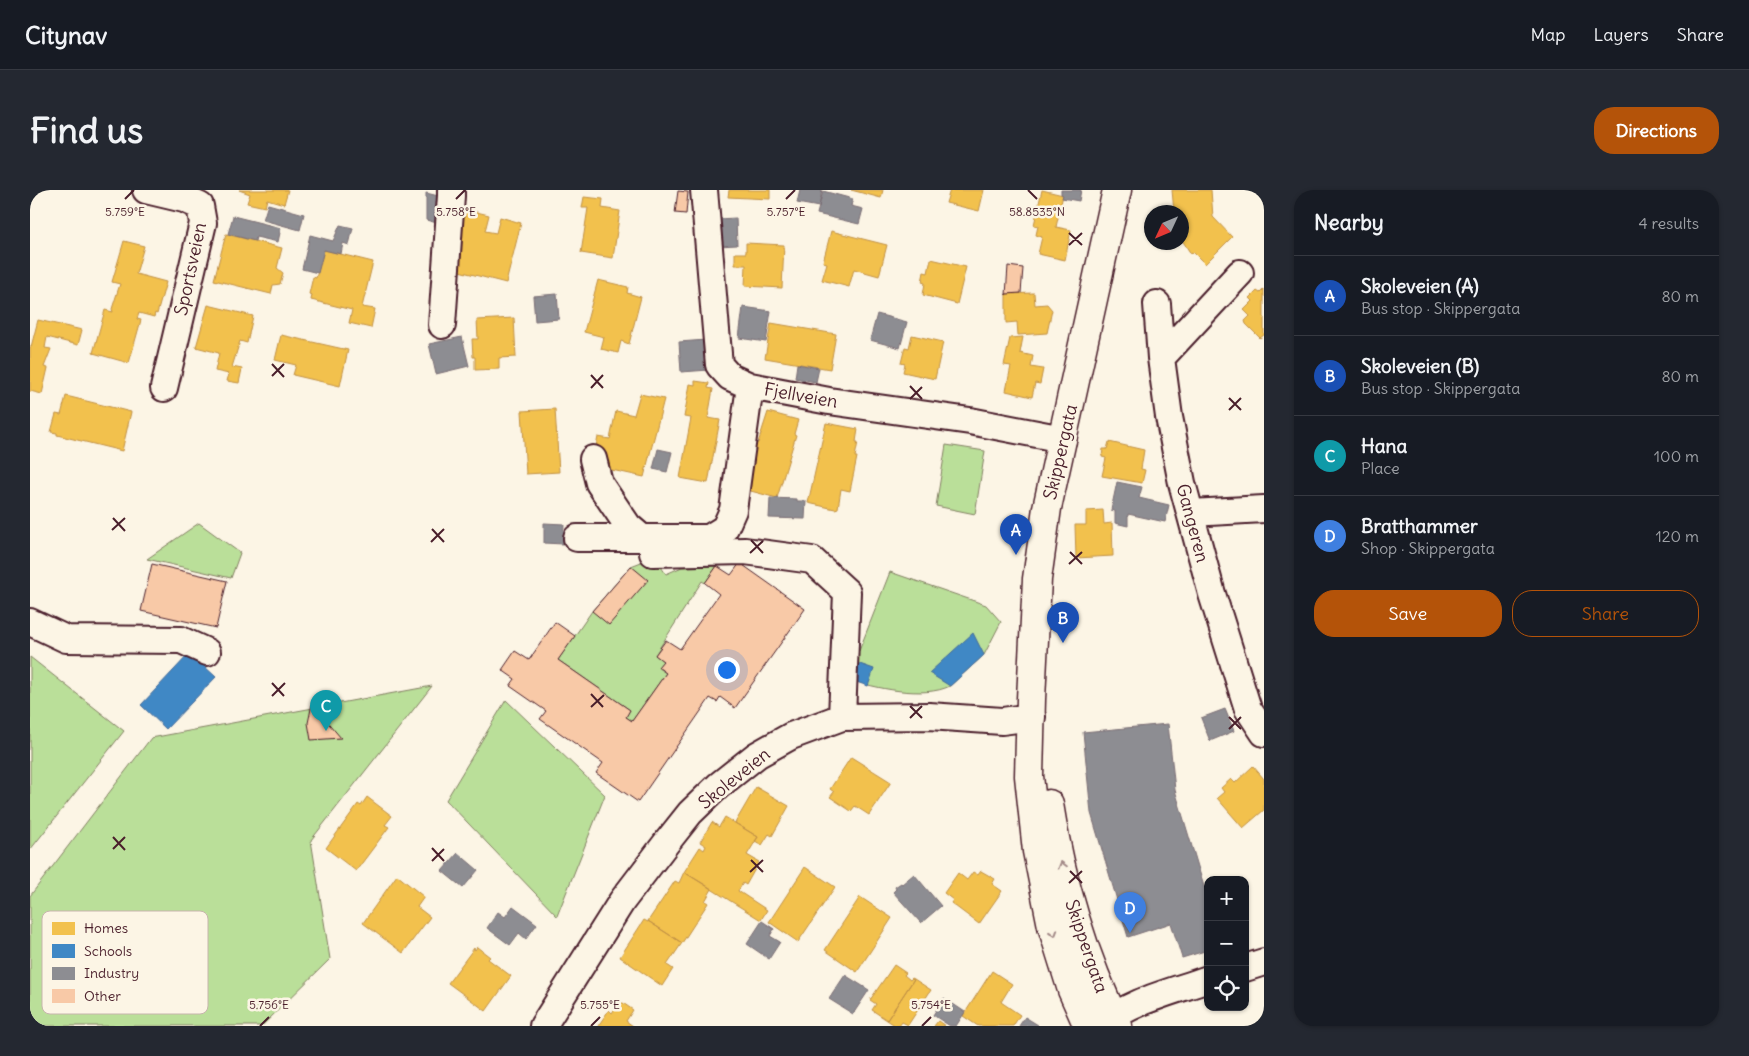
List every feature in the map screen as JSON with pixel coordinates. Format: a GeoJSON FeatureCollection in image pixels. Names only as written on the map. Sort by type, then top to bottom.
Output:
{"type":"FeatureCollection","features":[{"type":"Feature","properties":{"kind":"main road","name":"Skippergata"},"geometry":{"type":"LineString","coordinates":[[1105,1024],[1072,990],[1052,926],[1037,851],[1029,776],[1037,579],[1047,508],[1117,190]]}},
{"type":"Feature","properties":{"kind":"street","name":"Sportsveien"},"geometry":{"type":"LineString","coordinates":[[146,190],[184,199],[200,206],[203,223],[164,388]]}},
{"type":"Feature","properties":{"kind":"street"},"geometry":{"type":"LineString","coordinates":[[442,325],[451,206],[450,190]]}},
{"type":"Feature","properties":{"kind":"street","name":"Fjellveien"},"geometry":{"type":"LineString","coordinates":[[704,190],[719,365],[730,377],[750,386],[829,401],[970,422],[1063,439]]}},
{"type":"Feature","properties":{"kind":"street"},"geometry":{"type":"LineString","coordinates":[[1161,358],[1240,274]]}},
{"type":"Feature","properties":{"kind":"street","name":"Gangeren"},"geometry":{"type":"LineString","coordinates":[[1157,304],[1161,358],[1171,427],[1182,483],[1212,594],[1248,709],[1264,733]]}},
{"type":"Feature","properties":{"kind":"street"},"geometry":{"type":"LineString","coordinates":[[648,546],[709,538],[725,528],[733,510],[750,386]]}},
{"type":"Feature","properties":{"kind":"street"},"geometry":{"type":"LineString","coordinates":[[593,459],[599,483],[628,526],[648,546]]}},
{"type":"Feature","properties":{"kind":"street"},"geometry":{"type":"LineString","coordinates":[[1191,513],[1264,509]]}},
{"type":"Feature","properties":{"kind":"street"},"geometry":{"type":"LineString","coordinates":[[577,538],[648,546],[745,551],[812,560],[847,592],[842,717]]}},
{"type":"Feature","properties":{"kind":"street"},"geometry":{"type":"LineString","coordinates":[[30,622],[66,639],[181,640],[207,652]]}},
{"type":"Feature","properties":{"kind":"street","name":"Skoleveien"},"geometry":{"type":"LineString","coordinates":[[542,1026],[622,901],[690,814],[718,786],[757,755],[790,736],[842,717],[929,716],[1002,721],[1032,717]]}},
{"type":"Feature","properties":{"kind":"street"},"geometry":{"type":"LineString","coordinates":[[1249,967],[1264,962]]}},
{"type":"Feature","properties":{"kind":"street"},"geometry":{"type":"LineString","coordinates":[[1105,1024],[1126,1008],[1204,980]]}},
{"type":"Feature","properties":{"kind":"green space"},"geometry":{"type":"Polygon","coordinates":[[[946,445],[985,451],[975,514],[936,506],[946,445]]]}},
{"type":"Feature","properties":{"kind":"green space"},"geometry":{"type":"Polygon","coordinates":[[[199,523],[240,553],[231,578],[147,559],[199,523]]]}},
{"type":"Feature","properties":{"kind":"green space"},"geometry":{"type":"Polygon","coordinates":[[[654,557],[666,574],[682,567],[717,566],[705,583],[702,581],[655,655],[663,661],[658,668],[666,673],[632,721],[626,717],[630,710],[558,660],[592,611],[631,566],[654,557]]]}},
{"type":"Feature","properties":{"kind":"green space"},"geometry":{"type":"Polygon","coordinates":[[[890,572],[986,605],[1001,622],[984,655],[950,686],[927,692],[913,692],[885,689],[848,679],[890,572]]]}},
{"type":"Feature","properties":{"kind":"green space"},"geometry":{"type":"Polygon","coordinates":[[[30,657],[124,731],[30,850],[30,657]]]}},
{"type":"Feature","properties":{"kind":"green space"},"geometry":{"type":"Polygon","coordinates":[[[432,686],[311,840],[330,959],[262,1026],[30,1026],[30,896],[151,738],[432,686]]]}},
{"type":"Feature","properties":{"kind":"green space"},"geometry":{"type":"Polygon","coordinates":[[[506,700],[605,795],[557,916],[446,800],[506,700]]]}},
{"type":"Feature","properties":{"kind":"building: Homes"},"geometry":{"type":"Polygon","coordinates":[[[239,190],[288,190],[284,204],[267,199],[265,207],[247,203],[250,194],[239,190]]]}},
{"type":"Feature","properties":{"kind":"building: Homes"},"geometry":{"type":"Polygon","coordinates":[[[729,190],[770,190],[770,199],[728,197],[729,190]]]}},
{"type":"Feature","properties":{"kind":"building: Homes"},"geometry":{"type":"Polygon","coordinates":[[[851,190],[883,190],[881,198],[851,190]]]}},
{"type":"Feature","properties":{"kind":"building: Homes"},"geometry":{"type":"Polygon","coordinates":[[[950,190],[984,190],[979,211],[946,203],[950,190]]]}},
{"type":"Feature","properties":{"kind":"building: Homes"},"geometry":{"type":"Polygon","coordinates":[[[1042,190],[1063,195],[1056,227],[1071,230],[1065,260],[1038,254],[1042,237],[1036,235],[1038,226],[1034,225],[1042,190]]]}},
{"type":"Feature","properties":{"kind":"building: Homes"},"geometry":{"type":"Polygon","coordinates":[[[1172,190],[1211,190],[1213,217],[1232,237],[1205,264],[1188,250],[1189,205],[1173,205],[1172,190]]]}},
{"type":"Feature","properties":{"kind":"building: Homes"},"geometry":{"type":"Polygon","coordinates":[[[584,197],[603,199],[602,208],[620,211],[613,258],[581,253],[588,208],[582,208],[584,197]]]}},
{"type":"Feature","properties":{"kind":"building: Homes"},"geometry":{"type":"Polygon","coordinates":[[[464,209],[489,215],[485,231],[496,233],[500,217],[521,223],[506,283],[459,271],[461,256],[453,254],[464,209]]]}},
{"type":"Feature","properties":{"kind":"building: Homes"},"geometry":{"type":"Polygon","coordinates":[[[831,231],[887,245],[879,276],[854,269],[849,287],[822,280],[827,263],[823,262],[831,231]]]}},
{"type":"Feature","properties":{"kind":"building: Homes"},"geometry":{"type":"Polygon","coordinates":[[[226,234],[282,248],[277,268],[283,273],[280,284],[273,285],[271,294],[214,280],[226,234]]]}},
{"type":"Feature","properties":{"kind":"building: Homes"},"geometry":{"type":"Polygon","coordinates":[[[124,241],[144,246],[136,274],[166,282],[157,314],[155,313],[154,317],[139,313],[137,319],[141,320],[129,363],[93,353],[105,310],[113,312],[112,309],[120,284],[112,282],[124,241]]]}},
{"type":"Feature","properties":{"kind":"building: Homes"},"geometry":{"type":"Polygon","coordinates":[[[746,243],[784,245],[782,288],[745,286],[746,265],[735,265],[735,253],[746,253],[746,243]]]}},
{"type":"Feature","properties":{"kind":"building: Homes"},"geometry":{"type":"Polygon","coordinates":[[[324,250],[373,262],[362,307],[375,309],[371,328],[349,323],[352,310],[311,300],[312,295],[309,294],[313,277],[316,278],[324,250]]]}},
{"type":"Feature","properties":{"kind":"building: Homes"},"geometry":{"type":"Polygon","coordinates":[[[931,259],[966,267],[957,304],[923,295],[925,283],[922,282],[924,272],[928,273],[931,259]]]}},
{"type":"Feature","properties":{"kind":"building: Homes"},"geometry":{"type":"Polygon","coordinates":[[[598,280],[628,287],[627,293],[641,297],[629,344],[621,341],[618,353],[601,349],[604,337],[584,332],[598,280]]]}},
{"type":"Feature","properties":{"kind":"building: Homes"},"geometry":{"type":"Polygon","coordinates":[[[1264,289],[1264,335],[1260,338],[1246,324],[1245,321],[1250,316],[1244,310],[1253,301],[1250,298],[1257,291],[1260,293],[1264,289]]]}},
{"type":"Feature","properties":{"kind":"building: Homes"},"geometry":{"type":"Polygon","coordinates":[[[1034,293],[1035,305],[1047,304],[1052,310],[1047,333],[1018,335],[1017,322],[1006,323],[1006,294],[1034,293]]]}},
{"type":"Feature","properties":{"kind":"building: Homes"},"geometry":{"type":"Polygon","coordinates":[[[208,305],[253,316],[247,343],[240,341],[232,367],[242,369],[239,383],[227,381],[229,374],[215,371],[219,353],[196,347],[208,305]]]}},
{"type":"Feature","properties":{"kind":"building: Homes"},"geometry":{"type":"Polygon","coordinates":[[[514,318],[516,357],[499,358],[499,369],[475,370],[472,339],[478,339],[477,320],[514,318]]]}},
{"type":"Feature","properties":{"kind":"building: Homes"},"geometry":{"type":"Polygon","coordinates":[[[38,320],[82,330],[78,345],[47,337],[45,348],[51,349],[44,367],[48,368],[42,394],[30,391],[30,347],[38,320]]]}},
{"type":"Feature","properties":{"kind":"building: Homes"},"geometry":{"type":"Polygon","coordinates":[[[771,323],[836,334],[830,369],[765,358],[771,323]]]}},
{"type":"Feature","properties":{"kind":"building: Homes"},"geometry":{"type":"Polygon","coordinates":[[[281,335],[348,350],[340,386],[293,375],[296,365],[275,360],[281,335]]]}},
{"type":"Feature","properties":{"kind":"building: Homes"},"geometry":{"type":"Polygon","coordinates":[[[912,335],[943,342],[935,379],[903,372],[905,364],[901,363],[905,347],[909,348],[912,335]]]}},
{"type":"Feature","properties":{"kind":"building: Homes"},"geometry":{"type":"Polygon","coordinates":[[[1023,337],[1020,353],[1033,356],[1031,367],[1043,369],[1040,384],[1035,383],[1032,397],[1006,391],[1011,366],[1004,365],[1010,338],[1023,337]]]}},
{"type":"Feature","properties":{"kind":"building: Homes"},"geometry":{"type":"Polygon","coordinates":[[[695,381],[709,383],[708,388],[713,389],[708,418],[720,420],[708,483],[680,478],[691,418],[684,417],[690,384],[695,385],[695,381]]]}},
{"type":"Feature","properties":{"kind":"building: Homes"},"geometry":{"type":"Polygon","coordinates":[[[640,394],[664,399],[644,477],[607,469],[609,461],[604,460],[606,453],[595,451],[598,437],[610,439],[616,411],[634,415],[640,394]]]}},
{"type":"Feature","properties":{"kind":"building: Homes"},"geometry":{"type":"Polygon","coordinates":[[[66,396],[131,412],[122,451],[51,432],[56,414],[61,415],[66,396]]]}},
{"type":"Feature","properties":{"kind":"building: Homes"},"geometry":{"type":"Polygon","coordinates":[[[555,409],[559,472],[526,474],[522,411],[555,409]]]}},
{"type":"Feature","properties":{"kind":"building: Homes"},"geometry":{"type":"Polygon","coordinates":[[[768,412],[798,420],[794,434],[796,435],[777,498],[747,490],[754,456],[748,455],[752,441],[758,443],[768,412]]]}},
{"type":"Feature","properties":{"kind":"building: Homes"},"geometry":{"type":"Polygon","coordinates":[[[826,423],[858,429],[855,457],[857,457],[850,491],[841,489],[838,508],[835,509],[808,503],[826,423]]]}},
{"type":"Feature","properties":{"kind":"building: Homes"},"geometry":{"type":"Polygon","coordinates":[[[1109,442],[1144,450],[1141,469],[1145,470],[1142,483],[1102,476],[1106,458],[1102,457],[1103,449],[1107,449],[1109,442]]]}},
{"type":"Feature","properties":{"kind":"building: Homes"},"geometry":{"type":"Polygon","coordinates":[[[1103,510],[1104,524],[1112,523],[1113,556],[1076,558],[1075,525],[1086,525],[1086,511],[1103,510]]]}},
{"type":"Feature","properties":{"kind":"building: Homes"},"geometry":{"type":"Polygon","coordinates":[[[851,757],[891,782],[869,815],[855,806],[851,811],[830,797],[834,792],[830,789],[851,757]]]}},
{"type":"Feature","properties":{"kind":"building: Homes"},"geometry":{"type":"Polygon","coordinates":[[[1253,766],[1264,779],[1264,810],[1243,828],[1217,798],[1224,792],[1221,788],[1231,779],[1235,783],[1253,766]]]}},
{"type":"Feature","properties":{"kind":"building: Homes"},"geometry":{"type":"Polygon","coordinates":[[[756,787],[789,806],[772,836],[769,834],[762,845],[755,841],[758,837],[735,823],[756,787]]]}},
{"type":"Feature","properties":{"kind":"building: Homes"},"geometry":{"type":"Polygon","coordinates":[[[367,797],[392,816],[385,825],[389,827],[356,871],[326,848],[358,804],[361,806],[367,797]]]}},
{"type":"Feature","properties":{"kind":"building: Homes"},"geometry":{"type":"Polygon","coordinates":[[[725,817],[758,837],[747,855],[759,862],[746,885],[743,883],[738,891],[767,910],[761,920],[684,872],[700,847],[704,850],[706,846],[700,842],[712,822],[719,827],[725,817]]]}},
{"type":"Feature","properties":{"kind":"building: Homes"},"geometry":{"type":"Polygon","coordinates":[[[805,867],[835,887],[798,942],[769,922],[805,867]]]}},
{"type":"Feature","properties":{"kind":"building: Homes"},"geometry":{"type":"Polygon","coordinates":[[[981,871],[995,879],[992,884],[1002,891],[979,924],[951,903],[953,900],[944,893],[958,873],[967,880],[973,872],[978,875],[981,871]]]}},
{"type":"Feature","properties":{"kind":"building: Homes"},"geometry":{"type":"Polygon","coordinates":[[[684,872],[712,889],[705,901],[708,903],[682,943],[648,921],[675,881],[679,883],[684,872]]]}},
{"type":"Feature","properties":{"kind":"building: Homes"},"geometry":{"type":"Polygon","coordinates":[[[397,875],[424,897],[417,907],[430,917],[403,953],[363,923],[397,875]]]}},
{"type":"Feature","properties":{"kind":"building: Homes"},"geometry":{"type":"Polygon","coordinates":[[[860,897],[892,918],[857,972],[825,950],[860,897]]]}},
{"type":"Feature","properties":{"kind":"building: Homes"},"geometry":{"type":"Polygon","coordinates":[[[644,920],[682,943],[667,965],[673,969],[662,986],[620,957],[644,920]]]}},
{"type":"Feature","properties":{"kind":"building: Homes"},"geometry":{"type":"Polygon","coordinates":[[[477,947],[490,957],[488,959],[511,976],[486,1011],[448,983],[474,948],[475,950],[477,947]]]}},
{"type":"Feature","properties":{"kind":"building: Homes"},"geometry":{"type":"Polygon","coordinates":[[[894,965],[906,973],[904,975],[910,980],[914,979],[887,1020],[872,1010],[876,1004],[870,1000],[894,965]]]}},
{"type":"Feature","properties":{"kind":"building: Homes"},"geometry":{"type":"Polygon","coordinates":[[[992,971],[1012,984],[1001,1002],[1020,1015],[1013,1026],[978,1026],[963,1016],[992,971]]]}},
{"type":"Feature","properties":{"kind":"building: Homes"},"geometry":{"type":"Polygon","coordinates":[[[914,979],[931,990],[908,1025],[902,1022],[899,1026],[896,1026],[887,1020],[914,979]]]}},
{"type":"Feature","properties":{"kind":"building: Homes"},"geometry":{"type":"Polygon","coordinates":[[[620,1001],[633,1010],[626,1021],[633,1026],[598,1026],[609,1010],[612,1013],[620,1001]]]}},
{"type":"Feature","properties":{"kind":"building: Homes"},"geometry":{"type":"Polygon","coordinates":[[[938,1021],[945,1026],[934,1026],[938,1021]]]}},
{"type":"Feature","properties":{"kind":"building: Schools"},"geometry":{"type":"Polygon","coordinates":[[[973,633],[984,655],[950,686],[929,673],[973,633]]]}},
{"type":"Feature","properties":{"kind":"building: Schools"},"geometry":{"type":"Polygon","coordinates":[[[190,653],[216,677],[166,729],[141,705],[190,653]]]}},
{"type":"Feature","properties":{"kind":"building: Schools"},"geometry":{"type":"Polygon","coordinates":[[[854,662],[874,669],[868,686],[848,679],[854,662]]]}},
{"type":"Feature","properties":{"kind":"building: Industry"},"geometry":{"type":"Polygon","coordinates":[[[800,190],[822,190],[819,207],[797,203],[800,190]]]}},
{"type":"Feature","properties":{"kind":"building: Industry"},"geometry":{"type":"Polygon","coordinates":[[[1061,190],[1081,190],[1079,201],[1062,198],[1061,190]]]}},
{"type":"Feature","properties":{"kind":"building: Industry"},"geometry":{"type":"Polygon","coordinates":[[[823,191],[853,199],[851,206],[863,209],[859,224],[817,214],[823,191]]]}},
{"type":"Feature","properties":{"kind":"building: Industry"},"geometry":{"type":"Polygon","coordinates":[[[426,193],[447,198],[448,226],[426,220],[426,193]]]}},
{"type":"Feature","properties":{"kind":"building: Industry"},"geometry":{"type":"Polygon","coordinates":[[[268,204],[304,214],[300,230],[263,220],[268,204]]]}},
{"type":"Feature","properties":{"kind":"building: Industry"},"geometry":{"type":"Polygon","coordinates":[[[233,216],[281,228],[278,242],[256,237],[255,241],[228,234],[233,216]]]}},
{"type":"Feature","properties":{"kind":"building: Industry"},"geometry":{"type":"Polygon","coordinates":[[[736,218],[737,245],[719,246],[717,219],[736,218]]]}},
{"type":"Feature","properties":{"kind":"building: Industry"},"geometry":{"type":"Polygon","coordinates":[[[340,225],[353,228],[349,245],[343,243],[341,254],[324,250],[318,273],[302,269],[310,235],[333,241],[340,225]]]}},
{"type":"Feature","properties":{"kind":"building: Industry"},"geometry":{"type":"Polygon","coordinates":[[[557,294],[559,319],[535,321],[533,296],[557,294]]]}},
{"type":"Feature","properties":{"kind":"building: Industry"},"geometry":{"type":"Polygon","coordinates":[[[743,307],[771,311],[766,342],[739,338],[743,307]]]}},
{"type":"Feature","properties":{"kind":"building: Industry"},"geometry":{"type":"Polygon","coordinates":[[[877,314],[907,322],[900,348],[870,340],[877,314]]]}},
{"type":"Feature","properties":{"kind":"building: Industry"},"geometry":{"type":"Polygon","coordinates":[[[462,337],[469,366],[436,374],[429,344],[462,337]]]}},
{"type":"Feature","properties":{"kind":"building: Industry"},"geometry":{"type":"Polygon","coordinates":[[[706,340],[709,370],[681,372],[679,342],[706,340]]]}},
{"type":"Feature","properties":{"kind":"building: Industry"},"geometry":{"type":"Polygon","coordinates":[[[797,364],[819,368],[816,382],[795,378],[797,364]]]}},
{"type":"Feature","properties":{"kind":"building: Industry"},"geometry":{"type":"Polygon","coordinates":[[[658,449],[672,452],[667,472],[653,469],[658,449]]]}},
{"type":"Feature","properties":{"kind":"building: Industry"},"geometry":{"type":"Polygon","coordinates":[[[1117,482],[1142,487],[1139,498],[1169,505],[1165,522],[1128,514],[1128,526],[1115,523],[1115,511],[1111,510],[1117,482]]]}},
{"type":"Feature","properties":{"kind":"building: Industry"},"geometry":{"type":"Polygon","coordinates":[[[770,498],[806,501],[805,519],[769,518],[770,498]]]}},
{"type":"Feature","properties":{"kind":"building: Industry"},"geometry":{"type":"Polygon","coordinates":[[[544,523],[564,524],[563,544],[544,543],[544,523]]]}},
{"type":"Feature","properties":{"kind":"building: Industry"},"geometry":{"type":"Polygon","coordinates":[[[1225,709],[1234,731],[1210,741],[1201,718],[1225,709]]]}},
{"type":"Feature","properties":{"kind":"building: Industry"},"geometry":{"type":"Polygon","coordinates":[[[1168,724],[1175,790],[1204,887],[1204,951],[1182,958],[1171,923],[1128,937],[1091,813],[1083,732],[1168,724]]]}},
{"type":"Feature","properties":{"kind":"building: Industry"},"geometry":{"type":"Polygon","coordinates":[[[458,853],[478,870],[463,888],[442,871],[458,853]]]}},
{"type":"Feature","properties":{"kind":"building: Industry"},"geometry":{"type":"Polygon","coordinates":[[[914,874],[941,906],[921,923],[893,892],[896,889],[895,887],[914,874]]]}},
{"type":"Feature","properties":{"kind":"building: Industry"},"geometry":{"type":"Polygon","coordinates":[[[513,906],[537,924],[526,939],[519,933],[510,945],[487,928],[498,912],[505,917],[513,906]]]}},
{"type":"Feature","properties":{"kind":"building: Industry"},"geometry":{"type":"Polygon","coordinates":[[[762,921],[774,929],[770,936],[780,942],[769,959],[747,944],[762,921]]]}},
{"type":"Feature","properties":{"kind":"building: Industry"},"geometry":{"type":"Polygon","coordinates":[[[845,975],[869,990],[853,1014],[829,999],[845,975]]]}},
{"type":"Feature","properties":{"kind":"building: Industry"},"geometry":{"type":"Polygon","coordinates":[[[944,998],[965,1012],[956,1026],[950,1026],[933,1015],[944,998]]]}},
{"type":"Feature","properties":{"kind":"building: Industry"},"geometry":{"type":"Polygon","coordinates":[[[1025,1017],[1038,1025],[1019,1026],[1025,1017]]]}},
{"type":"Feature","properties":{"kind":"building: Other"},"geometry":{"type":"Polygon","coordinates":[[[678,191],[688,192],[686,214],[675,213],[678,191]]]}},
{"type":"Feature","properties":{"kind":"building: Other"},"geometry":{"type":"Polygon","coordinates":[[[1008,266],[1023,268],[1021,293],[1006,294],[1008,266]]]}},
{"type":"Feature","properties":{"kind":"building: Other"},"geometry":{"type":"Polygon","coordinates":[[[740,563],[805,609],[735,708],[720,697],[717,702],[710,698],[638,802],[596,773],[603,763],[540,719],[546,711],[510,686],[515,679],[502,670],[515,651],[529,660],[555,622],[575,636],[558,660],[630,710],[626,717],[632,721],[666,673],[658,667],[663,661],[655,655],[666,640],[680,649],[719,594],[705,583],[717,566],[731,575],[740,563]]]}},
{"type":"Feature","properties":{"kind":"building: Other"},"geometry":{"type":"Polygon","coordinates":[[[152,564],[227,581],[216,628],[141,611],[152,564]]]}},
{"type":"Feature","properties":{"kind":"building: Other"},"geometry":{"type":"Polygon","coordinates":[[[631,566],[648,580],[609,625],[592,611],[631,566]]]}},
{"type":"Feature","properties":{"kind":"building: Other"},"geometry":{"type":"Polygon","coordinates":[[[312,704],[341,738],[311,740],[308,723],[312,704]]]}},
{"type":"Feature","properties":{"kind":"place","name":"Skoleveien (A)"},"geometry":{"type":"Point","coordinates":[1016,555]}},
{"type":"Feature","properties":{"kind":"place","name":"Skoleveien (B)"},"geometry":{"type":"Point","coordinates":[1063,643]}},
{"type":"Feature","properties":{"kind":"place","name":"Hana"},"geometry":{"type":"Point","coordinates":[326,731]}},
{"type":"Feature","properties":{"kind":"place","name":"Bratthammer"},"geometry":{"type":"Point","coordinates":[1130,933]}}]}
